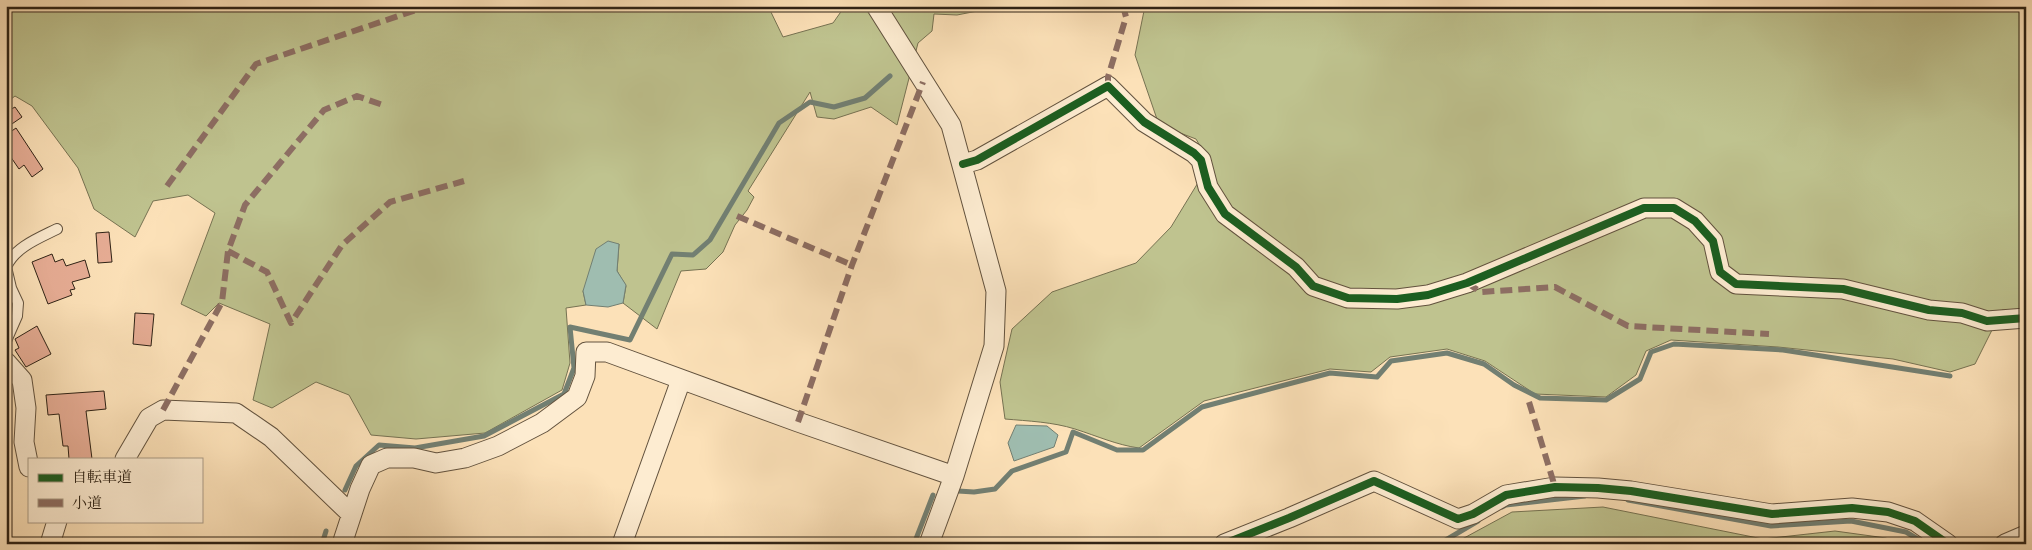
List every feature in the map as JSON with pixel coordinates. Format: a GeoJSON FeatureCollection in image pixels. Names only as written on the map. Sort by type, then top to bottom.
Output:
{"type":"FeatureCollection","features":[{"type":"Feature","properties":{"kind":"street"},"geometry":{"type":"LineString","coordinates":[[876,6],[951,125],[994,283],[996,300],[994,346],[954,476],[929,544]]}},
{"type":"Feature","properties":{"kind":"street"},"geometry":{"type":"LineString","coordinates":[[963,164],[977,160],[1108,86],[1144,122],[1194,153],[1201,160],[1208,187],[1225,214],[1296,268],[1313,286],[1348,298],[1397,299],[1428,295],[1467,283],[1644,208],[1674,208],[1695,221],[1712,241],[1720,272],[1736,284],[1843,289],[1930,310],[1962,313],[1987,321],[2026,318]]}},
{"type":"Feature","properties":{"kind":"street"},"geometry":{"type":"LineString","coordinates":[[342,544],[351,514],[371,465],[387,458],[414,458],[436,463],[465,458],[498,446],[542,423],[577,397],[585,376],[586,352],[607,352],[954,476]]}},
{"type":"Feature","properties":{"kind":"street"},"geometry":{"type":"LineString","coordinates":[[6,362],[22,380],[26,408],[24,442],[28,462]]}},
{"type":"Feature","properties":{"kind":"street"},"geometry":{"type":"LineString","coordinates":[[622,544],[681,380]]}},
{"type":"Feature","properties":{"kind":"street"},"geometry":{"type":"LineString","coordinates":[[126,458],[149,418],[163,410],[236,413],[271,437],[351,514]]}},
{"type":"Feature","properties":{"kind":"street"},"geometry":{"type":"LineString","coordinates":[[1224,544],[1374,481],[1458,519],[1474,514],[1506,495],[1554,487],[1598,488],[1631,491],[1772,514],[1852,508],[1888,512],[1915,521],[1948,544]]}},
{"type":"Feature","properties":{"kind":"street"},"geometry":{"type":"LineString","coordinates":[[50,544],[57,522]]}},
{"type":"Feature","properties":{"kind":"street"},"geometry":{"type":"LineString","coordinates":[[2005,544],[2026,535]]}},
{"type":"Feature","properties":{"kind":"lane"},"geometry":{"type":"LineString","coordinates":[[6,341],[17,316],[18,302],[11,288],[6,267],[9,260],[21,249],[58,229]]}},
{"type":"Feature","properties":{"kind":"green space"},"geometry":{"type":"Polygon","coordinates":[[[6,6],[768,6],[783,37],[833,23],[845,6],[1003,6],[957,15],[934,14],[932,31],[918,43],[897,125],[871,107],[834,119],[817,117],[810,92],[748,191],[754,197],[747,210],[735,225],[723,252],[706,269],[681,271],[657,329],[623,303],[626,286],[617,271],[619,244],[583,291],[586,305],[566,308],[570,363],[562,390],[485,433],[416,439],[371,435],[349,395],[316,382],[272,408],[253,400],[270,324],[219,303],[206,316],[181,304],[215,213],[188,195],[153,201],[135,237],[94,209],[78,168],[32,106],[15,96],[6,103],[6,6]]]}},
{"type":"Feature","properties":{"kind":"green space"},"geometry":{"type":"Polygon","coordinates":[[[1145,6],[2026,6],[2026,309],[2002,310],[1975,364],[1950,372],[1893,359],[1778,347],[1671,340],[1646,351],[1636,375],[1606,397],[1535,394],[1485,361],[1447,349],[1390,357],[1371,372],[1330,369],[1204,401],[1139,448],[1115,443],[1058,425],[1005,419],[1000,382],[1012,329],[1052,292],[1136,263],[1171,227],[1210,163],[1196,139],[1159,125],[1135,55],[1145,6]]]}},
{"type":"Feature","properties":{"kind":"green space"},"geometry":{"type":"Polygon","coordinates":[[[1603,507],[1763,539],[1835,531],[1886,538],[1897,544],[1453,544],[1512,512],[1603,507]]]}},
{"type":"Feature","properties":{"kind":"shaded area"},"geometry":{"type":"Polygon","coordinates":[[[608,241],[619,244],[617,271],[626,285],[623,303],[608,307],[586,305],[583,291],[596,249],[608,241]]]}},
{"type":"Feature","properties":{"kind":"shaded area"},"geometry":{"type":"Polygon","coordinates":[[[1016,425],[1047,426],[1058,435],[1054,447],[1014,461],[1008,443],[1016,425]]]}},
{"type":"Feature","properties":{"kind":"building"},"geometry":{"type":"Polygon","coordinates":[[[15,107],[22,117],[6,128],[6,112],[15,107]]]}},
{"type":"Feature","properties":{"kind":"building"},"geometry":{"type":"Polygon","coordinates":[[[16,128],[43,169],[32,177],[24,165],[19,169],[6,150],[6,135],[16,128]]]}},
{"type":"Feature","properties":{"kind":"building"},"geometry":{"type":"Polygon","coordinates":[[[109,232],[112,262],[98,263],[96,233],[109,232]]]}},
{"type":"Feature","properties":{"kind":"building"},"geometry":{"type":"Polygon","coordinates":[[[52,254],[55,262],[63,259],[66,266],[85,260],[90,277],[72,282],[75,289],[70,290],[72,295],[48,304],[32,262],[52,254]]]}},
{"type":"Feature","properties":{"kind":"building"},"geometry":{"type":"Polygon","coordinates":[[[135,313],[154,314],[151,346],[133,344],[135,313]]]}},
{"type":"Feature","properties":{"kind":"building"},"geometry":{"type":"Polygon","coordinates":[[[37,326],[51,354],[26,367],[15,350],[19,348],[15,339],[37,326]]]}},
{"type":"Feature","properties":{"kind":"building"},"geometry":{"type":"Polygon","coordinates":[[[104,391],[106,409],[86,411],[92,458],[69,458],[68,446],[63,446],[59,414],[48,415],[46,395],[104,391]]]}},
{"type":"Feature","properties":{"kind":"waterway"},"geometry":{"type":"LineString","coordinates":[[345,490],[356,466],[379,445],[415,448],[484,436],[564,394],[574,368],[570,327],[630,340],[672,254],[693,255],[710,240],[779,123],[810,102],[834,107],[865,98],[890,76]]}},
{"type":"Feature","properties":{"kind":"waterway"},"geometry":{"type":"LineString","coordinates":[[958,491],[974,492],[995,489],[1012,471],[1066,452],[1073,432],[1117,450],[1143,450],[1202,407],[1330,373],[1377,377],[1391,361],[1447,353],[1484,364],[1514,385],[1540,398],[1606,400],[1640,379],[1651,352],[1674,344],[1783,350],[1950,376]]}},
{"type":"Feature","properties":{"kind":"waterway"},"geometry":{"type":"LineString","coordinates":[[914,544],[933,495]]}},
{"type":"Feature","properties":{"kind":"waterway"},"geometry":{"type":"LineString","coordinates":[[1502,507],[1585,496]]}},
{"type":"Feature","properties":{"kind":"waterway"},"geometry":{"type":"LineString","coordinates":[[1628,500],[1771,526],[1851,521],[1906,532],[1926,544]]}},
{"type":"Feature","properties":{"kind":"waterway"},"geometry":{"type":"LineString","coordinates":[[1439,544],[1478,521]]}},
{"type":"Feature","properties":{"kind":"waterway"},"geometry":{"type":"LineString","coordinates":[[322,544],[326,531]]}},
{"type":"Feature","properties":{"kind":"marked path"},"geometry":{"type":"LineString","coordinates":[[167,186],[256,64],[428,6]]}},
{"type":"Feature","properties":{"kind":"marked path"},"geometry":{"type":"LineString","coordinates":[[1108,86],[1108,77],[1126,17],[1123,6]]}},
{"type":"Feature","properties":{"kind":"marked path"},"geometry":{"type":"LineString","coordinates":[[798,422],[852,265],[923,82]]}},
{"type":"Feature","properties":{"kind":"marked path"},"geometry":{"type":"LineString","coordinates":[[163,410],[222,302],[228,251],[245,205],[324,110],[357,96],[383,105]]}},
{"type":"Feature","properties":{"kind":"marked path"},"geometry":{"type":"LineString","coordinates":[[228,251],[267,272],[291,323],[342,245],[390,202],[464,181]]}},
{"type":"Feature","properties":{"kind":"marked path"},"geometry":{"type":"LineString","coordinates":[[737,216],[852,265]]}},
{"type":"Feature","properties":{"kind":"marked path"},"geometry":{"type":"LineString","coordinates":[[1467,283],[1481,292],[1555,287],[1628,326],[1769,334]]}},
{"type":"Feature","properties":{"kind":"marked path"},"geometry":{"type":"LineString","coordinates":[[1529,402],[1555,487]]}},
{"type":"Feature","properties":{"kind":"cycle path"},"geometry":{"type":"LineString","coordinates":[[963,164],[977,160],[1108,86],[1144,122],[1194,153],[1201,160],[1208,187],[1225,214],[1296,267],[1313,286],[1348,298],[1397,299],[1428,295],[1467,283],[1644,208],[1674,208],[1695,221],[1713,241],[1720,272],[1736,284],[1843,289],[1929,310],[1962,313],[1987,321],[2026,318]]}},
{"type":"Feature","properties":{"kind":"cycle path"},"geometry":{"type":"LineString","coordinates":[[1224,544],[1374,481],[1458,519],[1473,514],[1506,495],[1555,487],[1598,488],[1631,491],[1772,514],[1852,508],[1888,512],[1915,521],[1948,544]]}}]}
